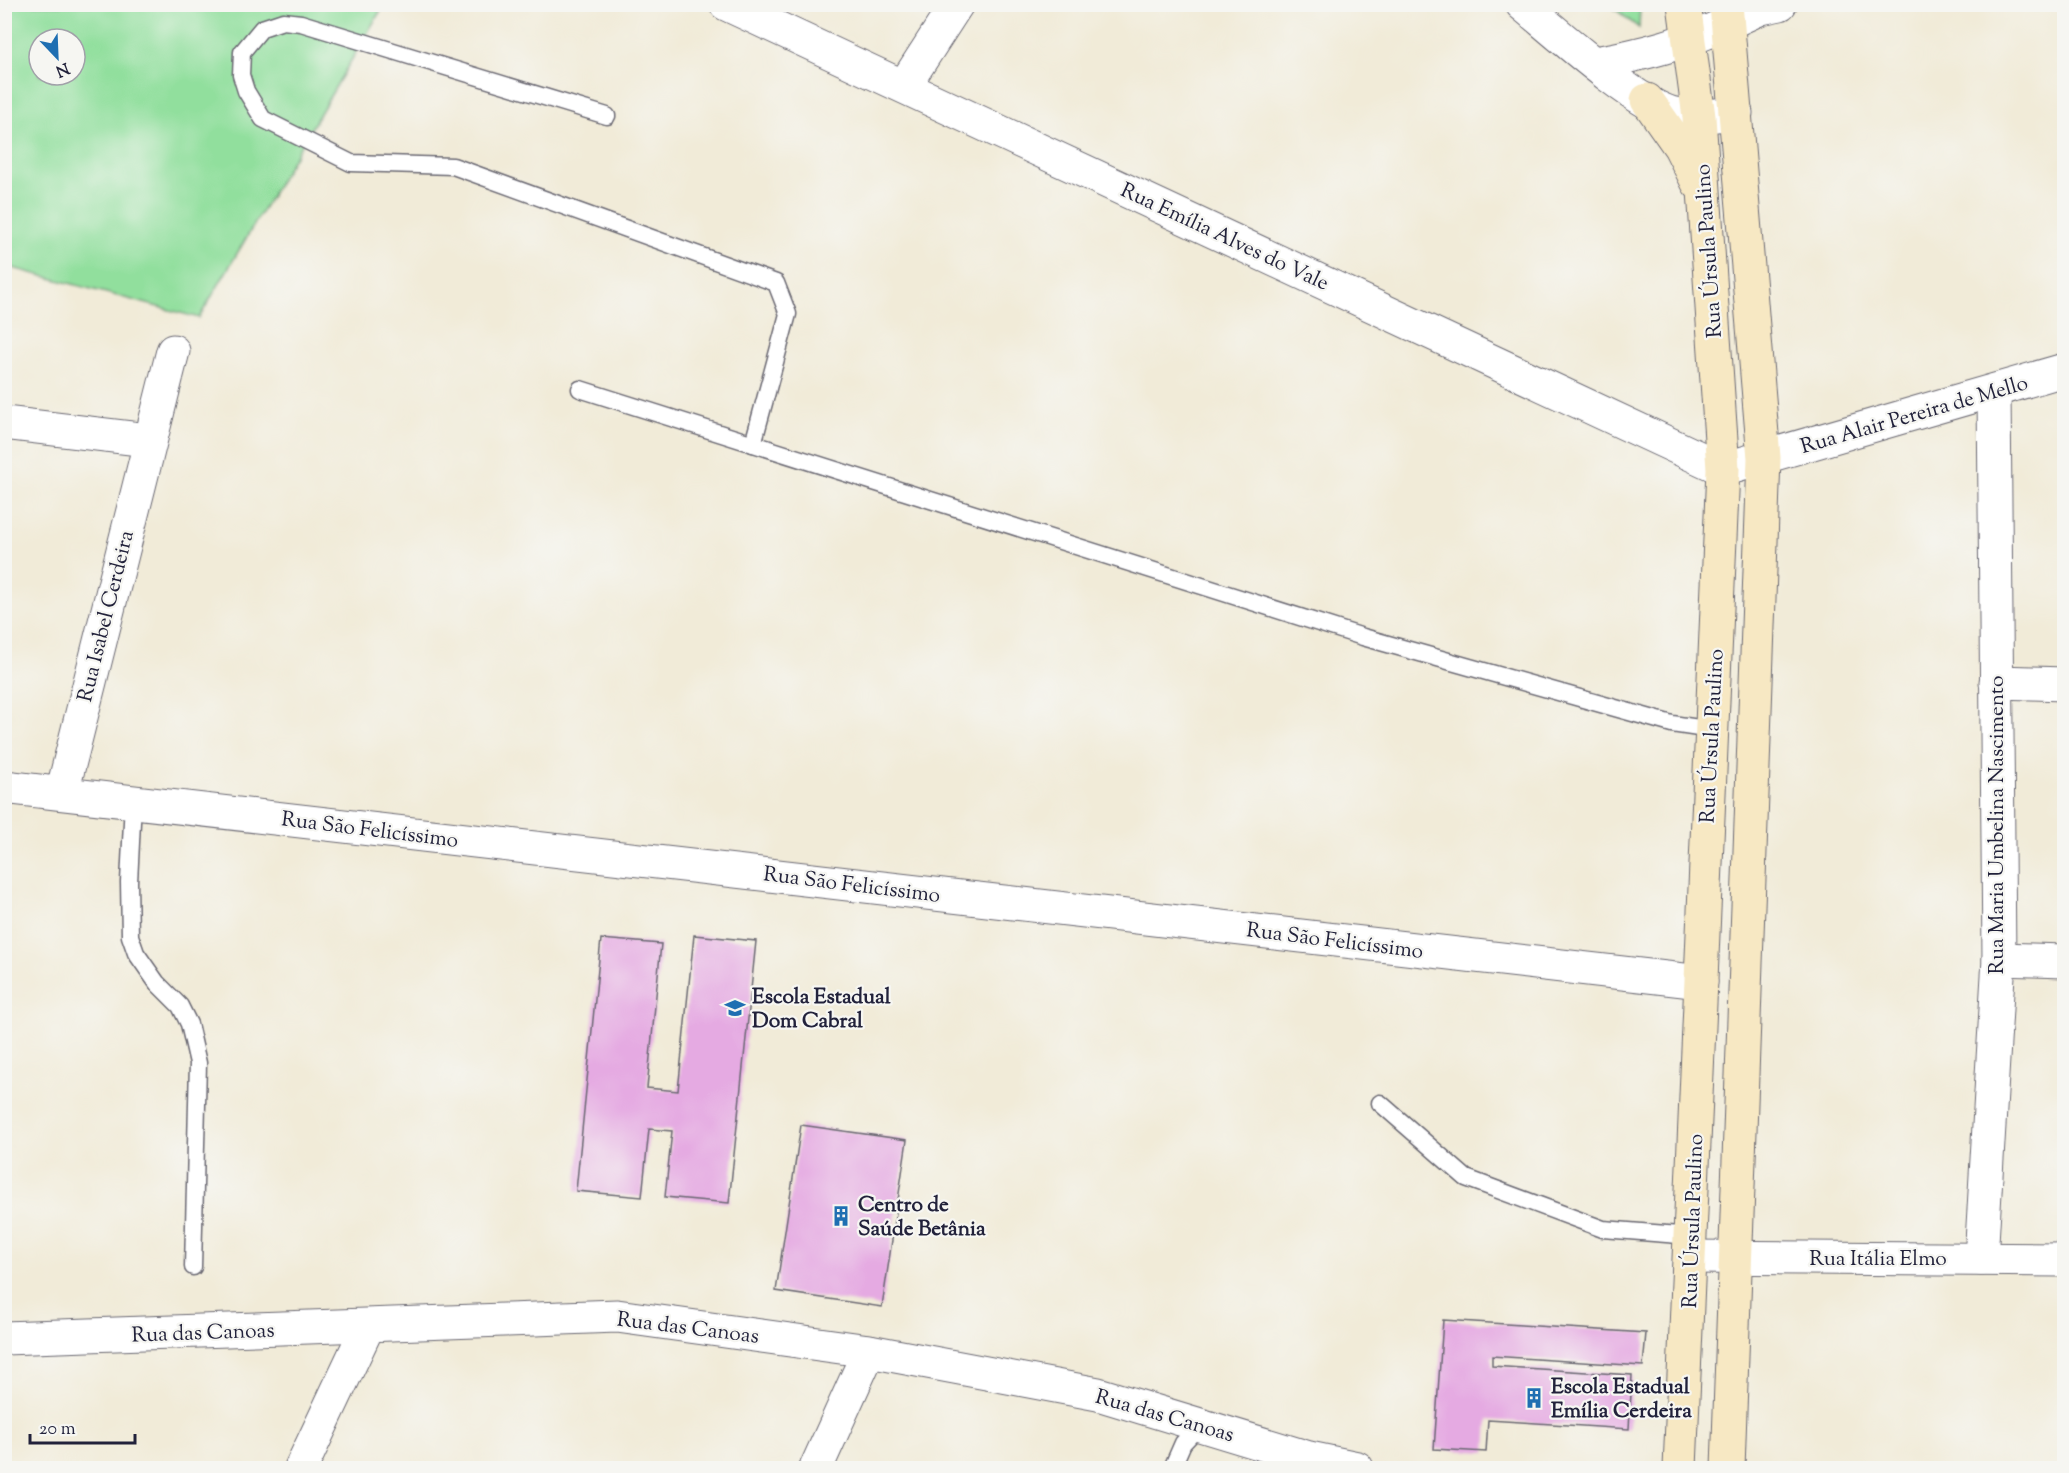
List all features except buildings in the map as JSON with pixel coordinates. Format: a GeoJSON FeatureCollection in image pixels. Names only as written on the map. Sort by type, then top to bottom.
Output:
{"type":"FeatureCollection","features":[{"type":"Feature","properties":{"kind":"main road","name":"Rua Úrsula Paulino"},"geometry":{"type":"LineString","coordinates":[[1680,1468],[1723,469],[1699,117],[1684,4]]}},
{"type":"Feature","properties":{"kind":"main road","name":"Rua Úrsula Paulino"},"geometry":{"type":"LineString","coordinates":[[1727,14],[1764,458],[1728,1468]]}},
{"type":"Feature","properties":{"kind":"main road"},"geometry":{"type":"LineString","coordinates":[[1647,100],[1680,147],[1704,195]]}},
{"type":"Feature","properties":{"kind":"street","name":"Rua Emília Alves do Vale"},"geometry":{"type":"LineString","coordinates":[[726,4],[1723,469]]}},
{"type":"Feature","properties":{"kind":"street"},"geometry":{"type":"LineString","coordinates":[[904,86],[957,4]]}},
{"type":"Feature","properties":{"kind":"street"},"geometry":{"type":"LineString","coordinates":[[1522,4],[1595,63],[1647,100],[1670,113],[1699,117],[1736,113]]}},
{"type":"Feature","properties":{"kind":"street"},"geometry":{"type":"LineString","coordinates":[[1595,63],[1650,53],[1688,42],[1727,14],[1780,4]]}},
{"type":"Feature","properties":{"kind":"street","name":"Rua Isabel Cerdeira"},"geometry":{"type":"LineString","coordinates":[[62,793],[148,440],[173,351]]}},
{"type":"Feature","properties":{"kind":"street","name":"Rua Alair Pereira de Mello"},"geometry":{"type":"LineString","coordinates":[[1723,469],[2064,370]]}},
{"type":"Feature","properties":{"kind":"street"},"geometry":{"type":"LineString","coordinates":[[2006,388],[2064,395]]}},
{"type":"Feature","properties":{"kind":"street","name":"Rua Maria Umbelina Nascimento"},"geometry":{"type":"LineString","coordinates":[[1981,1259],[1999,959],[1996,682],[2006,388]]}},
{"type":"Feature","properties":{"kind":"street"},"geometry":{"type":"LineString","coordinates":[[4,423],[148,440]]}},
{"type":"Feature","properties":{"kind":"street"},"geometry":{"type":"LineString","coordinates":[[1996,682],[2064,684]]}},
{"type":"Feature","properties":{"kind":"street","name":"Rua São Felicíssimo"},"geometry":{"type":"LineString","coordinates":[[4,787],[1701,982]]}},
{"type":"Feature","properties":{"kind":"street"},"geometry":{"type":"LineString","coordinates":[[1999,959],[2064,962]]}},
{"type":"Feature","properties":{"kind":"street","name":"Rua Itália Elmo"},"geometry":{"type":"LineString","coordinates":[[1691,1246],[1735,1257],[2064,1260]]}},
{"type":"Feature","properties":{"kind":"street","name":"Rua das Canoas"},"geometry":{"type":"LineString","coordinates":[[4,1338],[617,1317],[869,1351],[1098,1394],[1309,1458],[1357,1468]]}},
{"type":"Feature","properties":{"kind":"street"},"geometry":{"type":"LineString","coordinates":[[302,1468],[368,1326]]}},
{"type":"Feature","properties":{"kind":"street"},"geometry":{"type":"LineString","coordinates":[[816,1468],[869,1351]]}},
{"type":"Feature","properties":{"kind":"lane"},"geometry":{"type":"LineString","coordinates":[[608,116],[301,23],[283,21],[262,28],[242,52],[241,75],[246,91],[263,120],[351,163],[453,166],[776,283],[788,314],[753,444]]}},
{"type":"Feature","properties":{"kind":"lane"},"geometry":{"type":"LineString","coordinates":[[580,389],[1363,637],[1672,724],[1712,730]]}},
{"type":"Feature","properties":{"kind":"lane"},"geometry":{"type":"LineString","coordinates":[[133,802],[129,882],[130,936],[136,953],[157,983],[180,1006],[189,1024],[198,1063],[193,1267]]}},
{"type":"Feature","properties":{"kind":"lane"},"geometry":{"type":"LineString","coordinates":[[1380,1103],[1466,1178],[1603,1229],[1691,1246]]}},
{"type":"Feature","properties":{"kind":"lane"},"geometry":{"type":"LineString","coordinates":[[1172,1468],[1183,1443],[1200,1425]]}},
{"type":"Feature","properties":{"kind":"green space"},"geometry":{"type":"Polygon","coordinates":[[[4,5],[384,5],[199,318],[5,266],[4,5]]]}},
{"type":"Feature","properties":{"kind":"green space"},"geometry":{"type":"Polygon","coordinates":[[[1610,5],[1640,5],[1639,28],[1610,5]]]}},
{"type":"Feature","properties":{"kind":"place","name":"Escola Estadual Dom Cabral"},"geometry":{"type":"Point","coordinates":[735,1008]}},
{"type":"Feature","properties":{"kind":"place","name":"Centro de Saúde Betânia"},"geometry":{"type":"Point","coordinates":[841,1216]}},
{"type":"Feature","properties":{"kind":"place","name":"Escola Estadual Emília Cerdeira"},"geometry":{"type":"Point","coordinates":[1534,1398]}}]}
